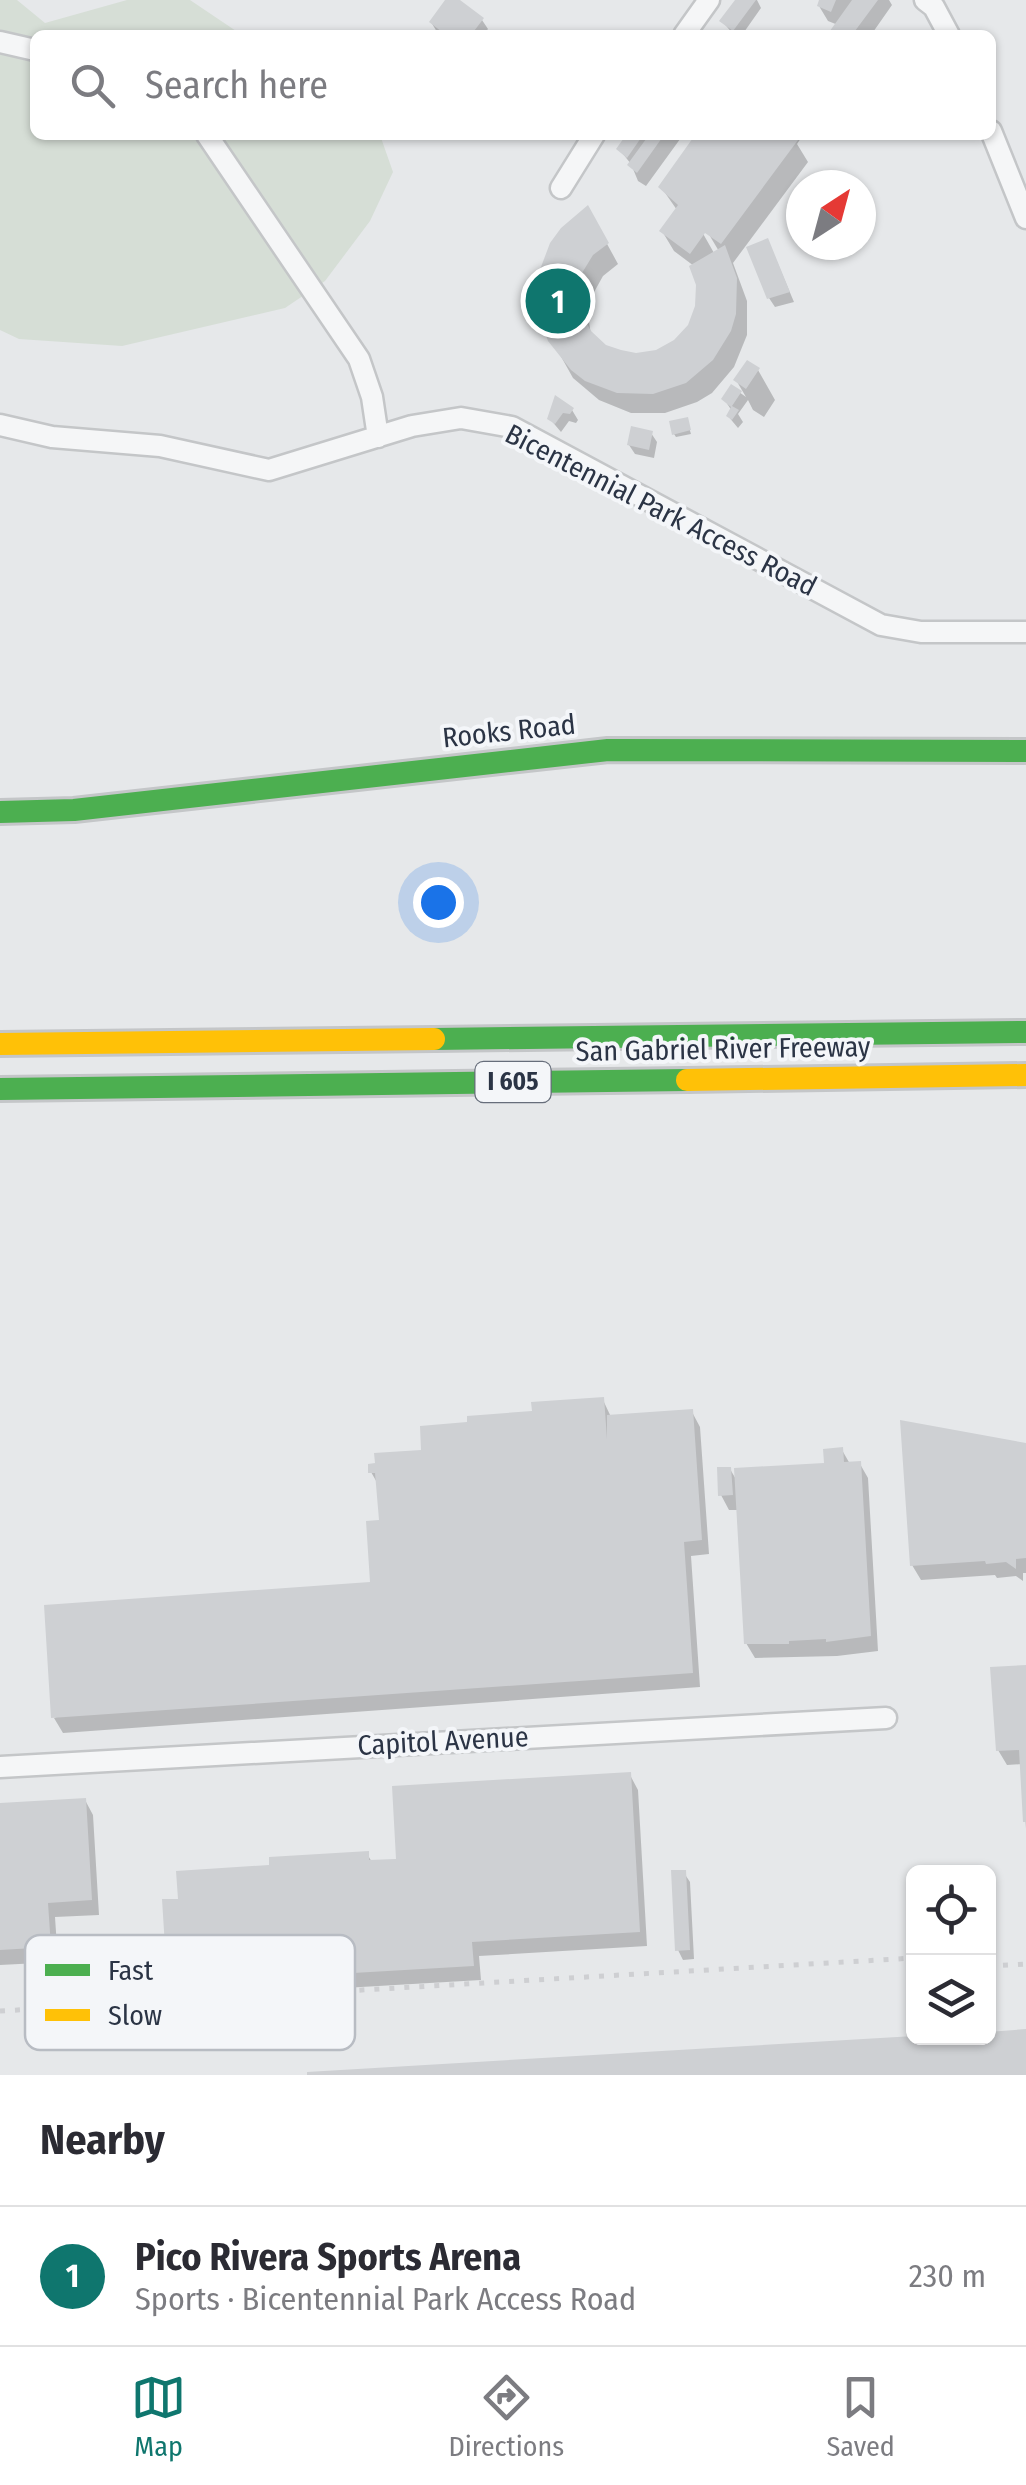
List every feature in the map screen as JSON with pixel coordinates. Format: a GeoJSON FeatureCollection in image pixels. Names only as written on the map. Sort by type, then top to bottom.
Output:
{"type":"FeatureCollection","features":[{"type":"Feature","properties":{"kind":"main road","name":"Rooks Road"},"geometry":{"type":"LineString","coordinates":[[0,812],[74,810],[608,750],[1026,751]]}},
{"type":"Feature","properties":{"kind":"main road","name":"San Gabriel River Freeway"},"geometry":{"type":"LineString","coordinates":[[0,1021],[1026,1010]]}},
{"type":"Feature","properties":{"kind":"main road"},"geometry":{"type":"LineString","coordinates":[[0,1044],[1026,1032]]}},
{"type":"Feature","properties":{"kind":"main road"},"geometry":{"type":"LineString","coordinates":[[0,1068],[1026,1055]]}},
{"type":"Feature","properties":{"kind":"main road","name":"San Gabriel River Freeway"},"geometry":{"type":"LineString","coordinates":[[0,1089],[1026,1075]]}},
{"type":"Feature","properties":{"kind":"street"},"geometry":{"type":"LineString","coordinates":[[688,30],[709,0]]}},
{"type":"Feature","properties":{"kind":"street"},"geometry":{"type":"LineString","coordinates":[[926,0],[946,30]]}},
{"type":"Feature","properties":{"kind":"street"},"geometry":{"type":"LineString","coordinates":[[0,42],[30,49]]}},
{"type":"Feature","properties":{"kind":"street"},"geometry":{"type":"LineString","coordinates":[[209,140],[359,359],[372,397],[378,436]]}},
{"type":"Feature","properties":{"kind":"street"},"geometry":{"type":"LineString","coordinates":[[561,188],[591,140]]}},
{"type":"Feature","properties":{"kind":"street"},"geometry":{"type":"LineString","coordinates":[[995,140],[1026,218]]}},
{"type":"Feature","properties":{"kind":"street","name":"Bicentennial Park Access Road"},"geometry":{"type":"LineString","coordinates":[[0,425],[52,437],[160,446],[269,470],[412,426],[461,418],[512,427],[881,625],[921,632],[1026,632]]}},
{"type":"Feature","properties":{"kind":"street","name":"Capitol Avenue"},"geometry":{"type":"LineString","coordinates":[[0,1766],[886,1718]]}},
{"type":"Feature","properties":{"kind":"shaded area"},"geometry":{"type":"Polygon","coordinates":[[[0,0],[17,0],[45,23],[127,0],[190,0],[235,30],[30,30],[30,140],[382,140],[393,172],[370,221],[325,281],[285,308],[122,346],[19,339],[0,330],[0,0]]]}},
{"type":"Feature","properties":{"kind":"building"},"geometry":{"type":"Polygon","coordinates":[[[445,0],[460,0],[484,18],[475,30],[439,30],[429,22],[445,0]]]}},
{"type":"Feature","properties":{"kind":"building"},"geometry":{"type":"Polygon","coordinates":[[[735,0],[756,0],[734,30],[719,21],[735,0]]]}},
{"type":"Feature","properties":{"kind":"building"},"geometry":{"type":"Polygon","coordinates":[[[819,0],[836,0],[831,12],[817,6],[819,0]]]}},
{"type":"Feature","properties":{"kind":"building"},"geometry":{"type":"Polygon","coordinates":[[[852,0],[878,0],[856,30],[831,30],[852,0]]]}},
{"type":"Feature","properties":{"kind":"building"},"geometry":{"type":"Polygon","coordinates":[[[622,140],[640,140],[627,158],[616,149],[622,140]]]}},
{"type":"Feature","properties":{"kind":"building"},"geometry":{"type":"Polygon","coordinates":[[[645,140],[660,140],[637,173],[627,165],[645,140]]]}},
{"type":"Feature","properties":{"kind":"building"},"geometry":{"type":"Polygon","coordinates":[[[691,140],[798,140],[721,244],[705,233],[690,254],[659,231],[678,205],[658,187],[691,140]]]}},
{"type":"Feature","properties":{"kind":"building"},"geometry":{"type":"Polygon","coordinates":[[[588,205],[609,243],[593,255],[582,273],[578,293],[581,313],[591,331],[606,345],[621,350],[656,350],[674,340],[688,325],[695,306],[696,285],[689,266],[725,245],[737,278],[736,314],[731,331],[713,360],[686,383],[653,394],[617,393],[585,381],[548,341],[537,310],[538,275],[550,243],[588,205]]]}},
{"type":"Feature","properties":{"kind":"building"},"geometry":{"type":"Polygon","coordinates":[[[768,238],[790,292],[767,299],[746,247],[768,238]]]}},
{"type":"Feature","properties":{"kind":"building"},"geometry":{"type":"Polygon","coordinates":[[[747,360],[760,368],[746,389],[733,380],[747,360]]]}},
{"type":"Feature","properties":{"kind":"building"},"geometry":{"type":"Polygon","coordinates":[[[731,384],[742,391],[732,406],[739,410],[732,420],[726,416],[731,407],[721,399],[731,384]]]}},
{"type":"Feature","properties":{"kind":"building"},"geometry":{"type":"Polygon","coordinates":[[[555,395],[574,408],[570,414],[563,413],[555,424],[547,419],[555,395]]]}},
{"type":"Feature","properties":{"kind":"building"},"geometry":{"type":"Polygon","coordinates":[[[688,417],[691,430],[672,435],[669,421],[688,417]]]}},
{"type":"Feature","properties":{"kind":"building"},"geometry":{"type":"Polygon","coordinates":[[[631,426],[653,431],[649,450],[627,445],[631,426]]]}},
{"type":"Feature","properties":{"kind":"building"},"geometry":{"type":"Polygon","coordinates":[[[604,1397],[607,1439],[607,1415],[693,1409],[702,1540],[684,1542],[693,1673],[51,1718],[44,1605],[370,1582],[366,1521],[379,1520],[375,1473],[368,1473],[368,1464],[375,1463],[374,1453],[421,1450],[420,1426],[467,1422],[467,1416],[532,1411],[531,1402],[604,1397]]]}},
{"type":"Feature","properties":{"kind":"building"},"geometry":{"type":"Polygon","coordinates":[[[900,1420],[1026,1443],[1026,1558],[1016,1559],[1016,1569],[1006,1562],[985,1561],[910,1566],[900,1420]]]}},
{"type":"Feature","properties":{"kind":"building"},"geometry":{"type":"Polygon","coordinates":[[[843,1447],[844,1462],[861,1461],[871,1636],[826,1642],[744,1644],[734,1468],[824,1463],[823,1449],[843,1447]]]}},
{"type":"Feature","properties":{"kind":"building"},"geometry":{"type":"Polygon","coordinates":[[[717,1467],[731,1467],[733,1495],[718,1496],[717,1467]]]}},
{"type":"Feature","properties":{"kind":"building"},"geometry":{"type":"Polygon","coordinates":[[[1026,1665],[1023,1822],[1019,1750],[996,1751],[990,1667],[1026,1665]]]}},
{"type":"Feature","properties":{"kind":"building"},"geometry":{"type":"Polygon","coordinates":[[[631,1772],[640,1932],[472,1942],[474,1966],[355,1973],[355,1935],[164,1935],[162,1899],[178,1899],[176,1871],[269,1865],[269,1857],[369,1851],[369,1860],[396,1859],[392,1786],[631,1772]]]}},
{"type":"Feature","properties":{"kind":"building"},"geometry":{"type":"Polygon","coordinates":[[[86,1798],[92,1900],[48,1903],[50,1935],[25,1935],[25,1949],[0,1950],[0,1803],[86,1798]]]}},
{"type":"Feature","properties":{"kind":"building"},"geometry":{"type":"Polygon","coordinates":[[[671,1870],[686,1870],[690,1950],[675,1951],[671,1870]]]}},
{"type":"Feature","properties":{"kind":"building"},"geometry":{"type":"Polygon","coordinates":[[[1026,2029],[1026,2075],[307,2075],[906,2036],[906,2045],[996,2045],[996,2031],[1026,2029]]]}},
{"type":"Feature","properties":{"kind":"railway"},"geometry":{"type":"LineString","coordinates":[[355,1990],[906,1958]]}},
{"type":"Feature","properties":{"kind":"railway"},"geometry":{"type":"LineString","coordinates":[[996,1966],[1026,1964]]}},
{"type":"Feature","properties":{"kind":"railway"},"geometry":{"type":"LineString","coordinates":[[0,2011],[25,2010]]}},
{"type":"Feature","properties":{"kind":"traffic: fast"},"geometry":{"type":"LineString","coordinates":[[0,812],[74,810],[608,750],[1026,751]]}},
{"type":"Feature","properties":{"kind":"traffic: fast"},"geometry":{"type":"LineString","coordinates":[[434,1039],[1026,1032]]}},
{"type":"Feature","properties":{"kind":"traffic: fast"},"geometry":{"type":"LineString","coordinates":[[0,1089],[687,1080]]}},
{"type":"Feature","properties":{"kind":"traffic: slow"},"geometry":{"type":"LineString","coordinates":[[0,1044],[434,1039]]}},
{"type":"Feature","properties":{"kind":"traffic: slow"},"geometry":{"type":"LineString","coordinates":[[687,1080],[1026,1075]]}},
{"type":"Feature","properties":{"kind":"place","name":"Pico Rivera Sports Arena"},"geometry":{"type":"Point","coordinates":[558,301]}}]}
